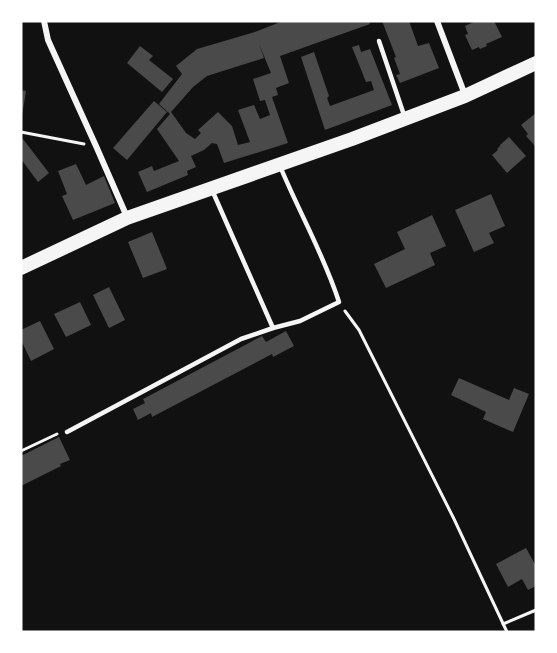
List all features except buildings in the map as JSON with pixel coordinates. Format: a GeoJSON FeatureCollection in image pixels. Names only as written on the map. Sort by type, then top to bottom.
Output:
{"type":"FeatureCollection","features":[{"type":"Feature","properties":{"kind":"main road"},"geometry":{"type":"LineString","coordinates":[[21,268],[127,218],[352,139],[465,96],[536,63]]}},
{"type":"Feature","properties":{"kind":"street"},"geometry":{"type":"LineString","coordinates":[[44,21],[48,40],[127,218]]}},
{"type":"Feature","properties":{"kind":"street"},"geometry":{"type":"LineString","coordinates":[[437,21],[465,96]]}},
{"type":"Feature","properties":{"kind":"lane"},"geometry":{"type":"LineString","coordinates":[[379,41],[405,118]]}},
{"type":"Feature","properties":{"kind":"lane"},"geometry":{"type":"LineString","coordinates":[[67,432],[241,339],[300,321],[339,302],[330,273],[279,164]]}},
{"type":"Feature","properties":{"kind":"lane"},"geometry":{"type":"LineString","coordinates":[[211,188],[273,328]]}},
{"type":"Feature","properties":{"kind":"path"},"geometry":{"type":"LineString","coordinates":[[21,132],[96,146]]}},
{"type":"Feature","properties":{"kind":"path"},"geometry":{"type":"LineString","coordinates":[[339,302],[364,341],[454,519],[507,632]]}},
{"type":"Feature","properties":{"kind":"path"},"geometry":{"type":"LineString","coordinates":[[21,451],[53,435],[67,432]]}},
{"type":"Feature","properties":{"kind":"path"},"geometry":{"type":"LineString","coordinates":[[503,624],[536,609]]}}]}
